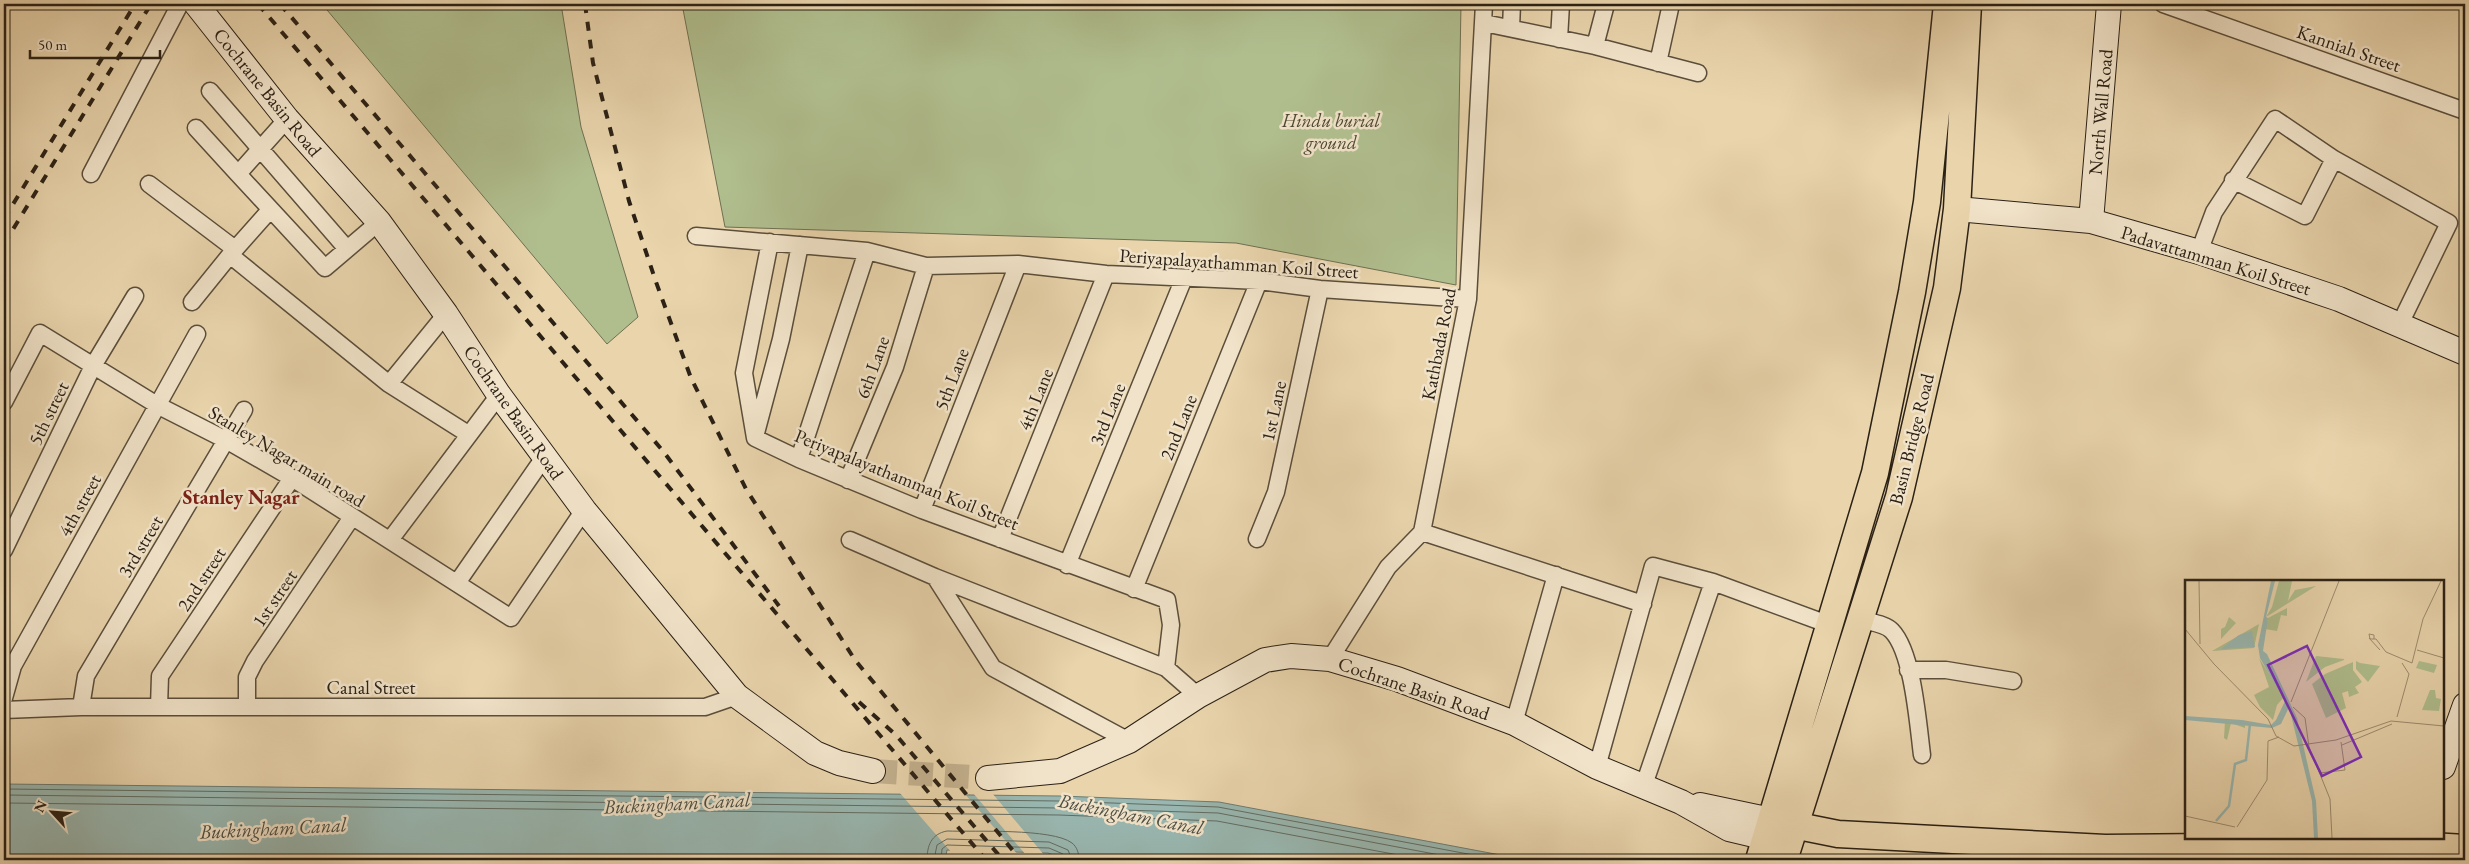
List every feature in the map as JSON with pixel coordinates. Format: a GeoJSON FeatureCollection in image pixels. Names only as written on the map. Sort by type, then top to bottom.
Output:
{"type":"FeatureCollection","features":[{"type":"Feature","properties":{"kind":"main road","name":"Cochrane Basin Road"},"geometry":{"type":"LineString","coordinates":[[196,4],[287,119],[380,222],[446,314],[499,395],[584,510],[737,696],[815,753],[839,763],[873,771]]}},
{"type":"Feature","properties":{"kind":"main road","name":"Basin Bridge Road"},"geometry":{"type":"LineString","coordinates":[[1777,842],[1830,625],[1870,490],[1910,301],[1927,202],[1947,4]]}},
{"type":"Feature","properties":{"kind":"main road","name":"Basin Bridge Road"},"geometry":{"type":"LineString","coordinates":[[1777,842],[1860,619],[1898,496],[1947,288],[1957,209],[1968,4]]}},
{"type":"Feature","properties":{"kind":"main road","name":"North Wall Road"},"geometry":{"type":"LineString","coordinates":[[2092,221],[2109,4]]}},
{"type":"Feature","properties":{"kind":"main road","name":"Padavattamman Koil Street"},"geometry":{"type":"LineString","coordinates":[[1957,209],[2092,221],[2199,252],[2339,299],[2398,326],[2465,353]]}},
{"type":"Feature","properties":{"kind":"main road"},"geometry":{"type":"LineString","coordinates":[[1870,490],[1898,496]]}},
{"type":"Feature","properties":{"kind":"main road","name":"Cochrane Basin Road"},"geometry":{"type":"LineString","coordinates":[[988,778],[1060,771],[1129,741],[1198,696],[1265,660],[1291,656],[1330,659],[1397,679],[1514,723],[1597,767],[1681,802],[1728,829],[1777,842]]}},
{"type":"Feature","properties":{"kind":"main road"},"geometry":{"type":"LineString","coordinates":[[2444,764],[2465,705]]}},
{"type":"Feature","properties":{"kind":"main road"},"geometry":{"type":"LineString","coordinates":[[1777,842],[1838,834],[2115,848],[2465,848]]}},
{"type":"Feature","properties":{"kind":"main road"},"geometry":{"type":"LineString","coordinates":[[1777,842],[1833,852],[2004,860]]}},
{"type":"Feature","properties":{"kind":"street"},"geometry":{"type":"LineString","coordinates":[[91,174],[180,4]]}},
{"type":"Feature","properties":{"kind":"street","name":"Kathbada Road"},"geometry":{"type":"LineString","coordinates":[[1422,532],[1468,299],[1484,4]]}},
{"type":"Feature","properties":{"kind":"street"},"geometry":{"type":"LineString","coordinates":[[1510,28],[1512,4]]}},
{"type":"Feature","properties":{"kind":"street"},"geometry":{"type":"LineString","coordinates":[[1559,39],[1561,4]]}},
{"type":"Feature","properties":{"kind":"street"},"geometry":{"type":"LineString","coordinates":[[1596,46],[1606,4]]}},
{"type":"Feature","properties":{"kind":"street"},"geometry":{"type":"LineString","coordinates":[[1658,63],[1671,4]]}},
{"type":"Feature","properties":{"kind":"street","name":"Kanniah Street"},"geometry":{"type":"LineString","coordinates":[[2163,4],[2465,110]]}},
{"type":"Feature","properties":{"kind":"street"},"geometry":{"type":"LineString","coordinates":[[1484,22],[1596,46],[1698,73]]}},
{"type":"Feature","properties":{"kind":"street"},"geometry":{"type":"LineString","coordinates":[[210,91],[347,249]]}},
{"type":"Feature","properties":{"kind":"street"},"geometry":{"type":"LineString","coordinates":[[238,174],[287,119]]}},
{"type":"Feature","properties":{"kind":"street"},"geometry":{"type":"LineString","coordinates":[[2199,252],[2214,212],[2274,119],[2334,159],[2449,223],[2398,326]]}},
{"type":"Feature","properties":{"kind":"street"},"geometry":{"type":"LineString","coordinates":[[196,128],[325,268],[380,222]]}},
{"type":"Feature","properties":{"kind":"street"},"geometry":{"type":"LineString","coordinates":[[2233,180],[2305,216],[2334,159]]}},
{"type":"Feature","properties":{"kind":"street"},"geometry":{"type":"LineString","coordinates":[[149,184],[233,252],[389,384],[468,434]]}},
{"type":"Feature","properties":{"kind":"street"},"geometry":{"type":"LineString","coordinates":[[192,302],[270,210]]}},
{"type":"Feature","properties":{"kind":"street","name":"Periyapalayathamman Koil Street"},"geometry":{"type":"LineString","coordinates":[[696,236],[867,251],[926,266],[1018,264],[1106,274],[1259,281],[1320,289],[1468,299]]}},
{"type":"Feature","properties":{"kind":"street"},"geometry":{"type":"LineString","coordinates":[[755,438],[744,373],[770,242]]}},
{"type":"Feature","properties":{"kind":"street"},"geometry":{"type":"LineString","coordinates":[[755,438],[781,339],[800,245]]}},
{"type":"Feature","properties":{"kind":"street"},"geometry":{"type":"LineString","coordinates":[[799,459],[867,251]]}},
{"type":"Feature","properties":{"kind":"street","name":"5th Lane"},"geometry":{"type":"LineString","coordinates":[[922,510],[1018,264]]}},
{"type":"Feature","properties":{"kind":"street","name":"6th Lane"},"geometry":{"type":"LineString","coordinates":[[848,480],[895,368],[926,266]]}},
{"type":"Feature","properties":{"kind":"street","name":"4th Lane"},"geometry":{"type":"LineString","coordinates":[[1000,539],[1106,274]]}},
{"type":"Feature","properties":{"kind":"street","name":"3rd Lane"},"geometry":{"type":"LineString","coordinates":[[1067,565],[1184,278]]}},
{"type":"Feature","properties":{"kind":"street","name":"2nd Lane"},"geometry":{"type":"LineString","coordinates":[[1134,589],[1259,281]]}},
{"type":"Feature","properties":{"kind":"street","name":"1st Lane"},"geometry":{"type":"LineString","coordinates":[[1257,539],[1276,492],[1320,289]]}},
{"type":"Feature","properties":{"kind":"street","name":"5th street"},"geometry":{"type":"LineString","coordinates":[[4,550],[94,366],[136,296]]}},
{"type":"Feature","properties":{"kind":"street"},"geometry":{"type":"LineString","coordinates":[[389,384],[446,314]]}},
{"type":"Feature","properties":{"kind":"street","name":"Stanley Nagar main road"},"geometry":{"type":"LineString","coordinates":[[4,402],[40,333],[157,405],[226,440],[292,478],[511,618],[584,510]]}},
{"type":"Feature","properties":{"kind":"street","name":"4th street"},"geometry":{"type":"LineString","coordinates":[[4,698],[13,666],[196,334]]}},
{"type":"Feature","properties":{"kind":"street"},"geometry":{"type":"LineString","coordinates":[[390,540],[499,395]]}},
{"type":"Feature","properties":{"kind":"street","name":"3rd street"},"geometry":{"type":"LineString","coordinates":[[81,707],[86,676],[244,410]]}},
{"type":"Feature","properties":{"kind":"street","name":"Periyapalayathamman Koil Street"},"geometry":{"type":"LineString","coordinates":[[755,438],[799,459],[922,510],[1067,565],[1167,600],[1171,625],[1166,668]]}},
{"type":"Feature","properties":{"kind":"street"},"geometry":{"type":"LineString","coordinates":[[457,584],[544,456]]}},
{"type":"Feature","properties":{"kind":"street","name":"2nd street"},"geometry":{"type":"LineString","coordinates":[[159,707],[160,676],[292,478]]}},
{"type":"Feature","properties":{"kind":"street","name":"1st street"},"geometry":{"type":"LineString","coordinates":[[247,707],[247,677],[255,661],[352,517]]}},
{"type":"Feature","properties":{"kind":"street"},"geometry":{"type":"LineString","coordinates":[[1330,659],[1388,566],[1422,532],[1643,604]]}},
{"type":"Feature","properties":{"kind":"street"},"geometry":{"type":"LineString","coordinates":[[850,540],[935,577],[1166,668],[1198,696]]}},
{"type":"Feature","properties":{"kind":"street"},"geometry":{"type":"LineString","coordinates":[[1597,767],[1653,566],[1713,582],[1830,625]]}},
{"type":"Feature","properties":{"kind":"street"},"geometry":{"type":"LineString","coordinates":[[1514,723],[1556,575]]}},
{"type":"Feature","properties":{"kind":"street"},"geometry":{"type":"LineString","coordinates":[[935,577],[993,668],[1129,741]]}},
{"type":"Feature","properties":{"kind":"street"},"geometry":{"type":"LineString","coordinates":[[1644,785],[1713,582]]}},
{"type":"Feature","properties":{"kind":"street"},"geometry":{"type":"LineString","coordinates":[[1860,619],[1891,629],[1902,644],[1922,755]]}},
{"type":"Feature","properties":{"kind":"street"},"geometry":{"type":"LineString","coordinates":[[1908,670],[1946,670],[2013,681]]}},
{"type":"Feature","properties":{"kind":"street","name":"Canal Street"},"geometry":{"type":"LineString","coordinates":[[4,710],[81,707],[704,707],[737,696]]}},
{"type":"Feature","properties":{"kind":"green space"},"geometry":{"type":"Polygon","coordinates":[[[322,4],[561,4],[581,127],[638,317],[607,344],[322,4]]]}},
{"type":"Feature","properties":{"kind":"green space","name":"Hindu burial ground"},"geometry":{"type":"Polygon","coordinates":[[[682,4],[1461,4],[1456,285],[1236,243],[725,227],[682,4]]]}},
{"type":"Feature","properties":{"kind":"water","name":"Buckingham Canal"},"geometry":{"type":"Polygon","coordinates":[[[4,784],[1060,796],[1219,802],[1527,860],[1066,860],[1048,853],[947,850],[945,860],[4,860],[4,784]]]}},
{"type":"Feature","properties":{"kind":"pier"},"geometry":{"type":"Polygon","coordinates":[[[899,792],[964,793],[1018,855],[952,853],[899,792]]]}},
{"type":"Feature","properties":{"kind":"pier"},"geometry":{"type":"Polygon","coordinates":[[[973,793],[992,793],[1045,856],[1026,855],[973,793]]]}},
{"type":"Feature","properties":{"kind":"tunnel"},"geometry":{"type":"LineString","coordinates":[[873,771],[988,778]]}},
{"type":"Feature","properties":{"kind":"railway"},"geometry":{"type":"LineString","coordinates":[[4,219],[135,4]]}},
{"type":"Feature","properties":{"kind":"railway"},"geometry":{"type":"LineString","coordinates":[[4,244],[151,4]]}},
{"type":"Feature","properties":{"kind":"railway"},"geometry":{"type":"LineString","coordinates":[[258,4],[986,860]]}},
{"type":"Feature","properties":{"kind":"railway"},"geometry":{"type":"LineString","coordinates":[[280,4],[663,451],[779,606]]}},
{"type":"Feature","properties":{"kind":"railway"},"geometry":{"type":"LineString","coordinates":[[585,4],[593,63],[629,201],[691,378],[746,489],[855,660],[1015,853]]}},
{"type":"Feature","properties":{"kind":"railway"},"geometry":{"type":"LineString","coordinates":[[859,702],[896,735],[1003,860]]}},
{"type":"Feature","properties":{"kind":"district","name":"Stanley Nagar"},"geometry":{"type":"Point","coordinates":[241,497]}}]}
